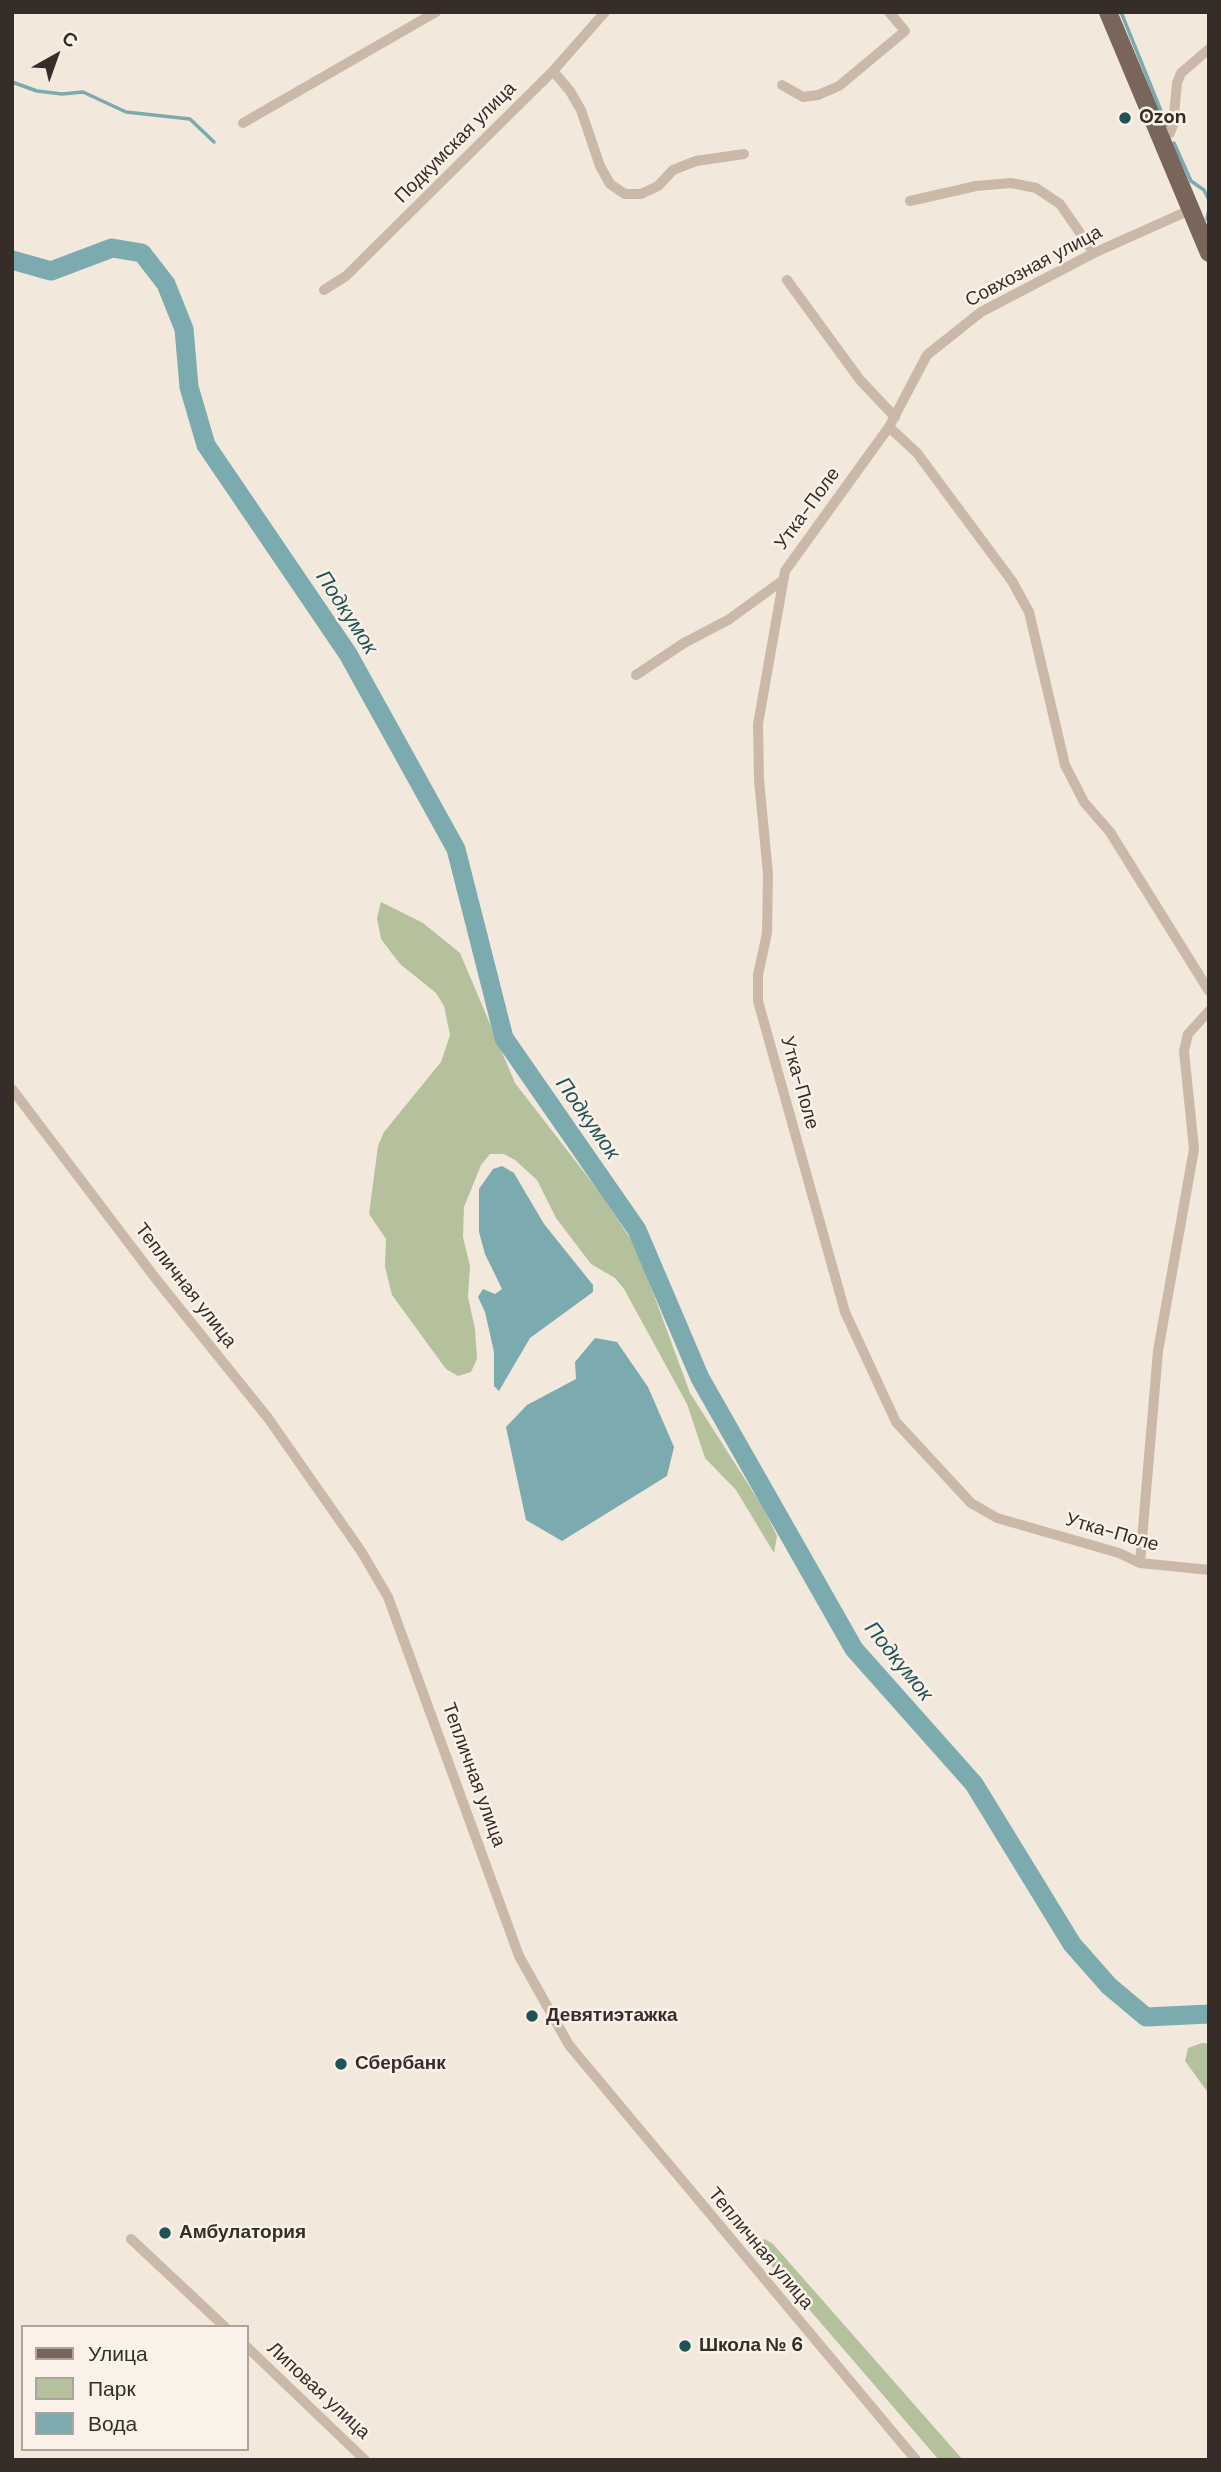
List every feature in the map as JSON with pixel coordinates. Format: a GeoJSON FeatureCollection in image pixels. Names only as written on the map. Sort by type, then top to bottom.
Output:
{"type":"FeatureCollection","features":[{"type":"Feature","properties":{"kind":"main road"},"geometry":{"type":"LineString","coordinates":[[1108,12],[1190,210],[1205,230],[1209,253]]}},
{"type":"Feature","properties":{"kind":"street"},"geometry":{"type":"LineString","coordinates":[[243,123],[436,12]]}},
{"type":"Feature","properties":{"kind":"street","name":"Подкумская улица"},"geometry":{"type":"LineString","coordinates":[[324,290],[346,276],[553,71],[605,12]]}},
{"type":"Feature","properties":{"kind":"street"},"geometry":{"type":"LineString","coordinates":[[782,85],[803,97],[818,95],[839,86],[905,31],[889,12]]}},
{"type":"Feature","properties":{"kind":"street"},"geometry":{"type":"LineString","coordinates":[[1159,138],[1170,133],[1173,125],[1177,83],[1181,73],[1209,49]]}},
{"type":"Feature","properties":{"kind":"street"},"geometry":{"type":"LineString","coordinates":[[553,71],[570,91],[581,110],[600,166],[610,184],[625,194],[641,194],[658,186],[673,170],[696,162],[744,154]]}},
{"type":"Feature","properties":{"kind":"street"},"geometry":{"type":"LineString","coordinates":[[910,201],[976,186],[1011,183],[1036,188],[1060,204],[1094,253]]}},
{"type":"Feature","properties":{"kind":"street","name":"Совхозная улица"},"geometry":{"type":"LineString","coordinates":[[892,422],[928,355],[981,312],[1094,253],[1190,210]]}},
{"type":"Feature","properties":{"kind":"street"},"geometry":{"type":"LineString","coordinates":[[787,280],[1012,581],[1029,612],[1065,765],[1084,802],[1110,832],[1209,991]]}},
{"type":"Feature","properties":{"kind":"street","name":"Утка-Поле"},"geometry":{"type":"LineString","coordinates":[[892,422],[785,571],[782,581],[758,724],[759,780],[768,874],[767,933],[758,975],[758,1001],[845,1312],[896,1422],[971,1503],[997,1518],[1119,1553],[1140,1563],[1209,1570]]}},
{"type":"Feature","properties":{"kind":"street"},"geometry":{"type":"LineString","coordinates":[[636,675],[684,643],[727,620],[782,581]]}},
{"type":"Feature","properties":{"kind":"street"},"geometry":{"type":"LineString","coordinates":[[1140,1563],[1157,1351],[1194,1149],[1184,1051],[1188,1034],[1209,1011]]}},
{"type":"Feature","properties":{"kind":"street","name":"Тепличная улица"},"geometry":{"type":"LineString","coordinates":[[12,1088],[156,1279],[268,1418],[361,1551],[388,1597],[519,1956],[569,2045],[916,2460]]}},
{"type":"Feature","properties":{"kind":"street"},"geometry":{"type":"LineString","coordinates":[[131,2239],[223,2325]]}},
{"type":"Feature","properties":{"kind":"street","name":"Липовая улица"},"geometry":{"type":"LineString","coordinates":[[248,2348],[365,2460]]}},
{"type":"Feature","properties":{"kind":"green space"},"geometry":{"type":"Polygon","coordinates":[[[381,902],[423,923],[460,953],[515,1083],[601,1194],[637,1249],[690,1393],[764,1509],[777,1536],[774,1553],[736,1490],[705,1458],[687,1404],[624,1289],[615,1278],[591,1264],[556,1218],[537,1180],[515,1160],[504,1154],[490,1154],[481,1165],[464,1207],[463,1237],[470,1266],[468,1297],[475,1329],[477,1359],[471,1372],[458,1376],[446,1369],[392,1295],[385,1267],[386,1239],[369,1214],[378,1146],[384,1132],[441,1062],[450,1035],[444,1006],[436,993],[400,964],[381,939],[377,918],[381,902]]]}},
{"type":"Feature","properties":{"kind":"green space"},"geometry":{"type":"Polygon","coordinates":[[[1202,2043],[1209,2044],[1209,2094],[1185,2061],[1188,2048],[1202,2043]]]}},
{"type":"Feature","properties":{"kind":"green space"},"geometry":{"type":"Polygon","coordinates":[[[765,2239],[773,2244],[963,2460],[939,2460],[758,2250],[759,2241],[765,2239]]]}},
{"type":"Feature","properties":{"kind":"water"},"geometry":{"type":"Polygon","coordinates":[[[502,1166],[514,1173],[544,1224],[593,1285],[593,1292],[530,1338],[499,1391],[494,1386],[494,1352],[485,1312],[478,1297],[483,1289],[495,1294],[502,1289],[485,1254],[479,1232],[479,1189],[493,1169],[502,1166]]]}},
{"type":"Feature","properties":{"kind":"water"},"geometry":{"type":"Polygon","coordinates":[[[595,1338],[617,1342],[648,1387],[674,1447],[667,1476],[562,1541],[526,1520],[506,1427],[527,1405],[576,1379],[575,1362],[595,1338]]]}},
{"type":"Feature","properties":{"kind":"waterway"},"geometry":{"type":"LineString","coordinates":[[1121,12],[1167,126]]}},
{"type":"Feature","properties":{"kind":"waterway"},"geometry":{"type":"LineString","coordinates":[[12,82],[37,91],[62,94],[83,92],[126,112],[190,119],[214,142]]}},
{"type":"Feature","properties":{"kind":"waterway"},"geometry":{"type":"LineString","coordinates":[[1174,143],[1191,181],[1204,190],[1209,200]]}},
{"type":"Feature","properties":{"kind":"waterway"},"geometry":{"type":"LineString","coordinates":[[1207,219],[1209,209]]}},
{"type":"Feature","properties":{"kind":"waterway","name":"Подкумок"},"geometry":{"type":"LineString","coordinates":[[12,260],[51,271],[112,248],[142,253],[166,284],[184,329],[189,387],[206,445],[348,654],[456,849],[504,1038],[637,1230],[700,1378],[854,1649],[974,1784],[1072,1944],[1109,1986],[1146,2017],[1209,2014]]}},
{"type":"Feature","properties":{"kind":"place","name":"Ozon"},"geometry":{"type":"Point","coordinates":[1125,118]}},
{"type":"Feature","properties":{"kind":"place","name":"Девятиэтажка"},"geometry":{"type":"Point","coordinates":[532,2016]}},
{"type":"Feature","properties":{"kind":"place","name":"Сбербанк"},"geometry":{"type":"Point","coordinates":[341,2064]}},
{"type":"Feature","properties":{"kind":"place","name":"Амбулатория"},"geometry":{"type":"Point","coordinates":[165,2233]}},
{"type":"Feature","properties":{"kind":"place","name":"Школа № 6"},"geometry":{"type":"Point","coordinates":[685,2346]}}]}
